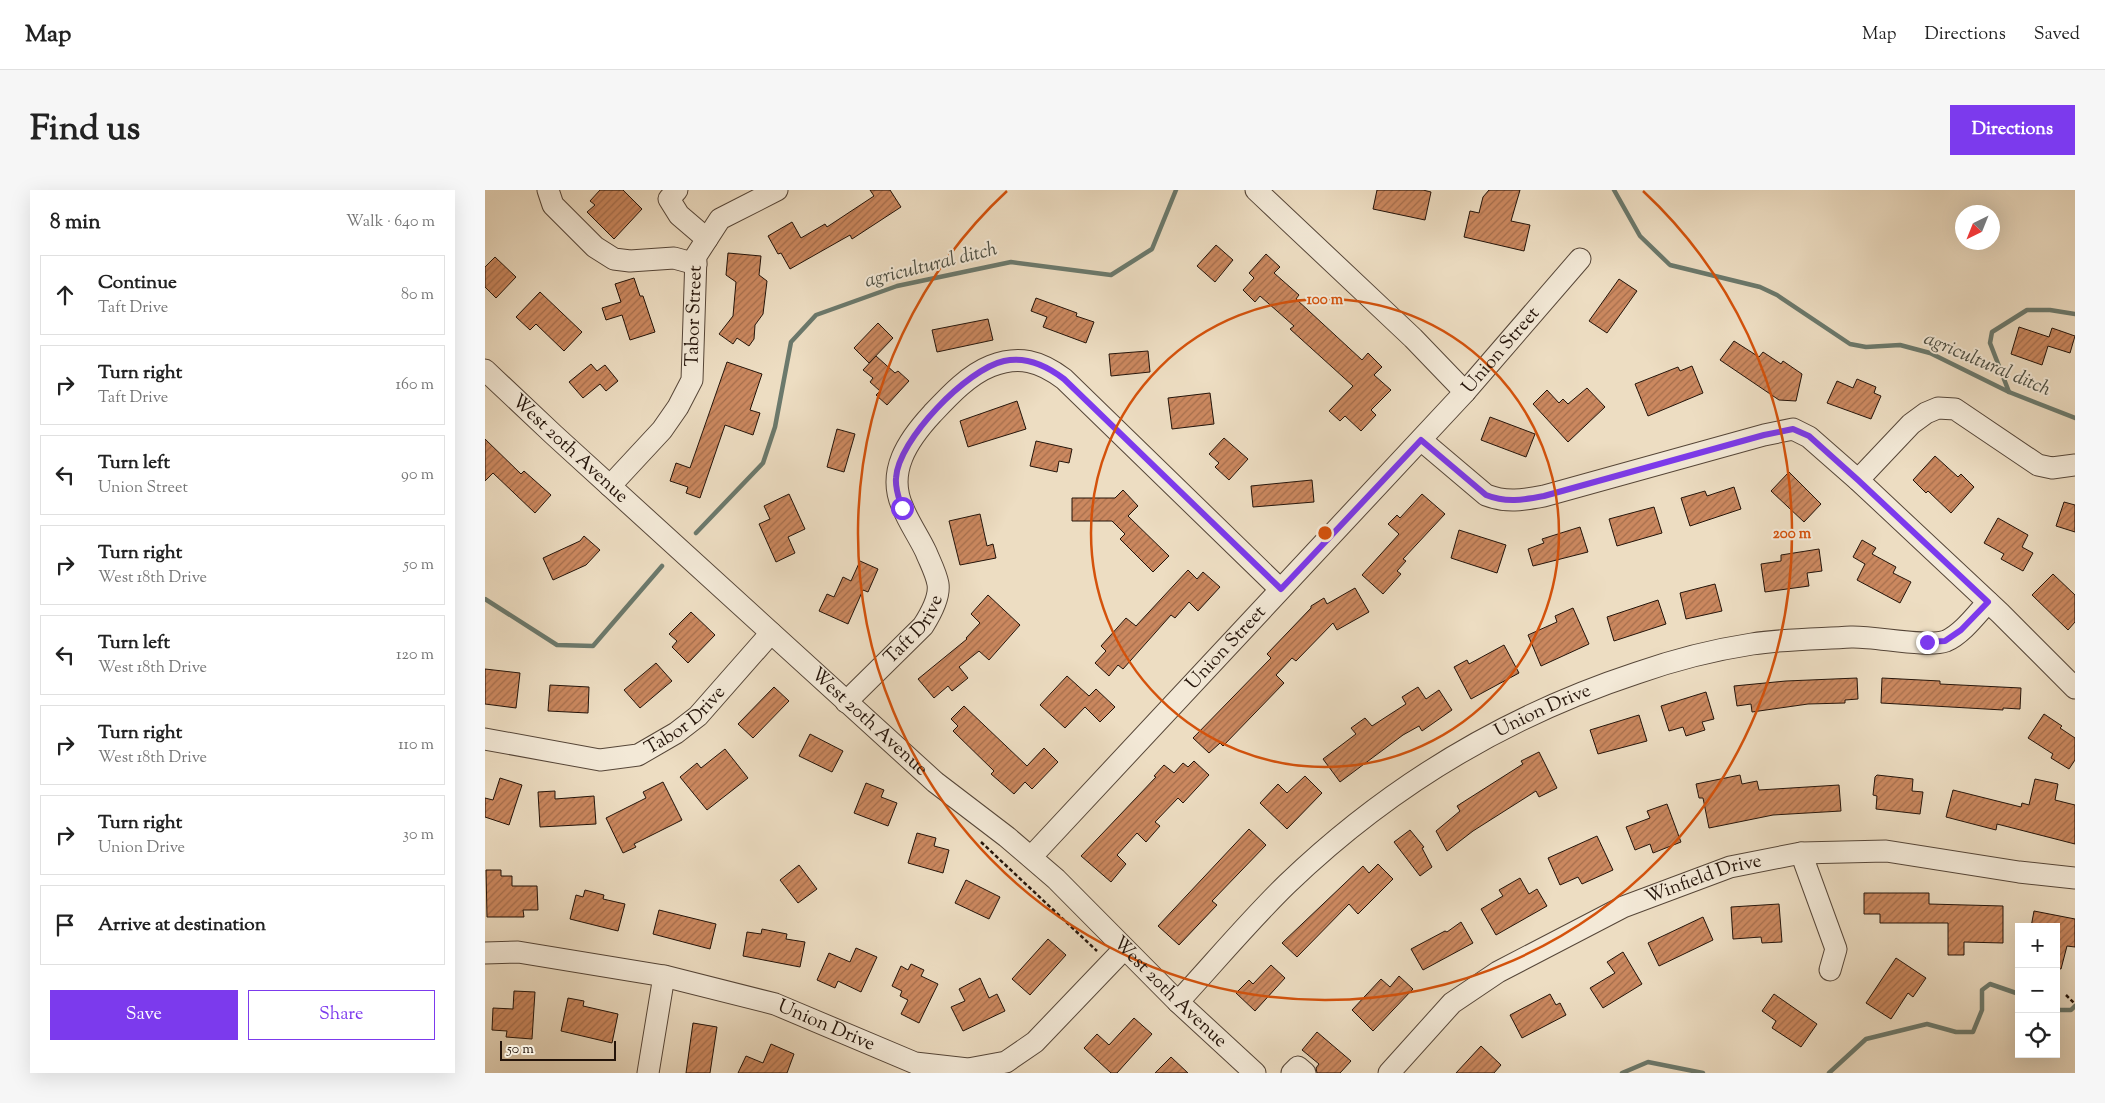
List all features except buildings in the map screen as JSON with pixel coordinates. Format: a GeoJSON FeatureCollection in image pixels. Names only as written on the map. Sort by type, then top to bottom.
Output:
{"type":"FeatureCollection","features":[{"type":"Feature","properties":{"kind":"street"},"geometry":{"type":"LineString","coordinates":[[548,190],[553,205],[595,247],[614,259],[630,261],[674,258],[696,264]]}},
{"type":"Feature","properties":{"kind":"street","name":"Tabor Street"},"geometry":{"type":"LineString","coordinates":[[610,486],[662,430],[693,380],[696,256],[720,218],[742,197],[777,190]]}},
{"type":"Feature","properties":{"kind":"street"},"geometry":{"type":"LineString","coordinates":[[1256,190],[1413,338],[1465,392]]}},
{"type":"Feature","properties":{"kind":"street"},"geometry":{"type":"LineString","coordinates":[[668,193],[679,215],[707,239]]}},
{"type":"Feature","properties":{"kind":"street","name":"Union Street"},"geometry":{"type":"LineString","coordinates":[[1031,857],[1421,440],[1580,260]]}},
{"type":"Feature","properties":{"kind":"street","name":"Taft Drive"},"geometry":{"type":"LineString","coordinates":[[846,702],[923,626],[930,614],[938,585],[928,557],[902,508],[896,490],[896,477],[903,456],[924,423],[949,397],[987,368],[1004,361],[1020,360],[1034,362],[1049,368],[1064,379],[1281,589]]}},
{"type":"Feature","properties":{"kind":"street","name":"West 20th Avenue"},"geometry":{"type":"LineString","coordinates":[[485,370],[935,782],[1031,857],[1077,899],[1117,956],[1178,1002],[1255,1073]]}},
{"type":"Feature","properties":{"kind":"street"},"geometry":{"type":"LineString","coordinates":[[1858,480],[1911,424],[1926,413],[1938,408],[1955,409],[2038,465],[2075,475]]}},
{"type":"Feature","properties":{"kind":"street"},"geometry":{"type":"LineString","coordinates":[[1421,440],[1486,495],[1498,500],[1512,501],[1544,496],[1764,435],[1793,429],[1809,436],[1858,480],[1988,602],[2075,688]]}},
{"type":"Feature","properties":{"kind":"street"},"geometry":{"type":"LineString","coordinates":[[2052,468],[2075,464]]}},
{"type":"Feature","properties":{"kind":"street","name":"Union Drive"},"geometry":{"type":"LineString","coordinates":[[1178,1002],[1286,885],[1334,841],[1383,802],[1430,770],[1501,730],[1570,697],[1637,672],[1697,655],[1753,644],[1855,637],[1927,642],[1945,641],[1961,630],[1988,602]]}},
{"type":"Feature","properties":{"kind":"street","name":"Tabor Drive"},"geometry":{"type":"LineString","coordinates":[[485,739],[599,760],[638,755],[698,716],[771,633]]}},
{"type":"Feature","properties":{"kind":"street","name":"Winfield Drive"},"geometry":{"type":"LineString","coordinates":[[1389,1073],[1452,1003],[1498,972],[1623,907],[1730,867],[1801,853],[1886,851],[2019,872],[2075,878]]}},
{"type":"Feature","properties":{"kind":"street"},"geometry":{"type":"LineString","coordinates":[[1801,853],[1836,949],[1830,970]]}},
{"type":"Feature","properties":{"kind":"street","name":"Union Drive"},"geometry":{"type":"LineString","coordinates":[[485,953],[518,952],[664,976],[775,1004],[915,1063],[968,1069],[1005,1062],[1035,1042],[1117,956]]}},
{"type":"Feature","properties":{"kind":"street"},"geometry":{"type":"LineString","coordinates":[[648,1073],[664,976]]}},
{"type":"Feature","properties":{"kind":"street"},"geometry":{"type":"LineString","coordinates":[[1292,1073],[1298,1067],[1305,1073]]}},
{"type":"Feature","properties":{"kind":"path"},"geometry":{"type":"LineString","coordinates":[[979,840],[1117,956]]}},
{"type":"Feature","properties":{"kind":"path"},"geometry":{"type":"LineString","coordinates":[[2066,995],[2075,1004]]}},
{"type":"Feature","properties":{"kind":"waterway","name":"agricultural ditch"},"geometry":{"type":"LineString","coordinates":[[696,533],[763,463],[775,427],[791,342],[816,315],[897,286],[1011,262],[1111,275],[1152,249],[1176,190]]}},
{"type":"Feature","properties":{"kind":"waterway","name":"agricultural ditch"},"geometry":{"type":"LineString","coordinates":[[1614,190],[1640,236],[1670,265],[1760,287],[1777,295],[1850,344],[1866,347],[1900,345],[1930,353],[2009,392],[2075,418]]}},
{"type":"Feature","properties":{"kind":"waterway"},"geometry":{"type":"LineString","coordinates":[[2009,392],[1990,343],[1992,332],[2027,310],[2050,310],[2075,314]]}},
{"type":"Feature","properties":{"kind":"waterway","name":"agricultural ditch"},"geometry":{"type":"LineString","coordinates":[[485,599],[557,645],[593,646],[662,566]]}},
{"type":"Feature","properties":{"kind":"waterway"},"geometry":{"type":"LineString","coordinates":[[1829,1073],[1866,1039],[1927,1024],[1956,1032],[1973,1032],[1982,1010],[1982,990],[1990,984],[2015,993]]}},
{"type":"Feature","properties":{"kind":"waterway"},"geometry":{"type":"LineString","coordinates":[[2060,1010],[2071,1010],[2075,1006]]}},
{"type":"Feature","properties":{"kind":"waterway"},"geometry":{"type":"LineString","coordinates":[[1622,1073],[1648,1062],[1703,1073]]}},
{"type":"Feature","properties":{"kind":"route"},"geometry":{"type":"LineString","coordinates":[[902,508],[896,490],[896,477],[905,450],[915,435],[949,397],[970,379],[987,368],[1004,361],[1020,360],[1034,362],[1049,368],[1064,379],[1281,589],[1421,440],[1486,495],[1498,500],[1512,501],[1544,496],[1764,435],[1793,429],[1809,436],[1988,602],[1961,630],[1945,641],[1927,642]]}}]}
